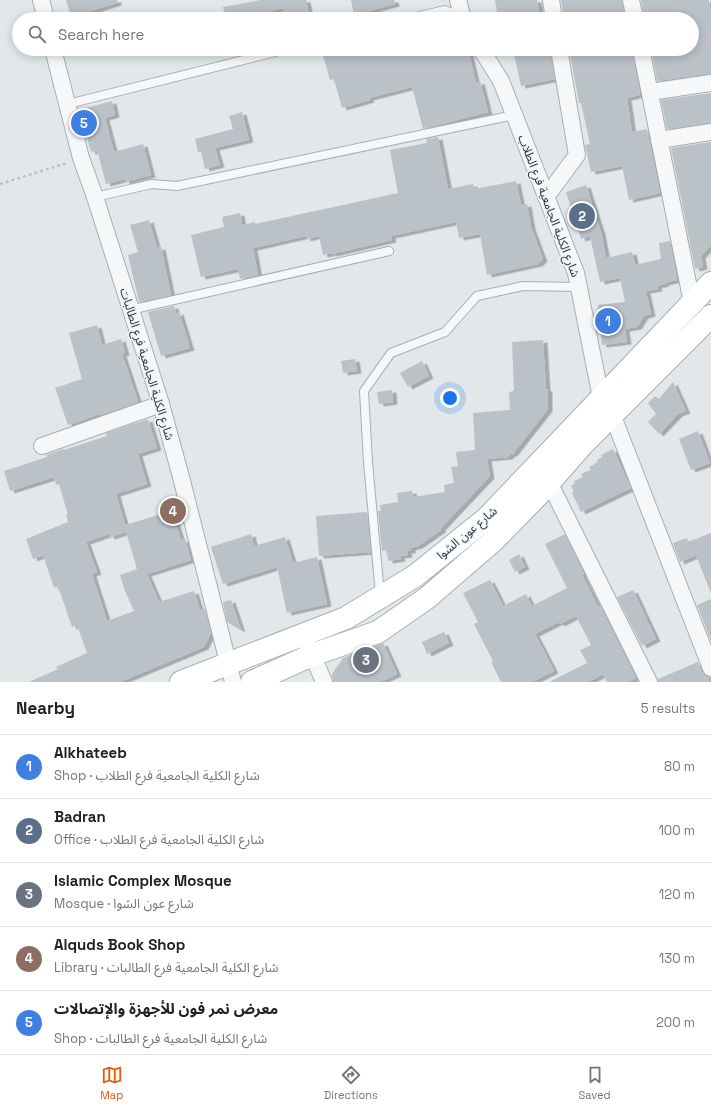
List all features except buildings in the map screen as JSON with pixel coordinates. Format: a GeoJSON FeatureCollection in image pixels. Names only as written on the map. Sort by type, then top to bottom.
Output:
{"type":"FeatureCollection","features":[{"type":"Feature","properties":{"kind":"main road","name":"شارع عون الشوا"},"geometry":{"type":"LineString","coordinates":[[252,682],[312,654],[378,632],[427,598],[492,542],[583,444],[606,406],[692,303],[711,283]]}},
{"type":"Feature","properties":{"kind":"main road","name":"شارع عون الشوا"},"geometry":{"type":"LineString","coordinates":[[181,682],[230,672],[303,635],[346,618],[415,576],[487,518],[606,406],[710,322]]}},
{"type":"Feature","properties":{"kind":"street"},"geometry":{"type":"LineString","coordinates":[[41,0],[44,12]]}},
{"type":"Feature","properties":{"kind":"street"},"geometry":{"type":"LineString","coordinates":[[458,0],[461,12]]}},
{"type":"Feature","properties":{"kind":"street"},"geometry":{"type":"LineString","coordinates":[[550,0],[553,12]]}},
{"type":"Feature","properties":{"kind":"street"},"geometry":{"type":"LineString","coordinates":[[631,0],[634,12]]}},
{"type":"Feature","properties":{"kind":"street","name":"شارع الكلية الجامعية فرع الطالبات"},"geometry":{"type":"LineString","coordinates":[[55,56],[81,158],[95,197],[161,404],[181,476],[230,672]]}},
{"type":"Feature","properties":{"kind":"street","name":"شارع الكلية الجامعية فرع الطلاب"},"geometry":{"type":"LineString","coordinates":[[485,56],[501,81],[576,273],[606,406],[711,668]]}},
{"type":"Feature","properties":{"kind":"street"},"geometry":{"type":"LineString","coordinates":[[546,197],[577,155],[560,56]]}},
{"type":"Feature","properties":{"kind":"street"},"geometry":{"type":"LineString","coordinates":[[642,56],[692,303]]}},
{"type":"Feature","properties":{"kind":"street"},"geometry":{"type":"LineString","coordinates":[[650,92],[711,83]]}},
{"type":"Feature","properties":{"kind":"street"},"geometry":{"type":"LineString","coordinates":[[659,140],[711,132]]}},
{"type":"Feature","properties":{"kind":"street"},"geometry":{"type":"LineString","coordinates":[[42,446],[161,404]]}},
{"type":"Feature","properties":{"kind":"street"},"geometry":{"type":"LineString","coordinates":[[549,482],[649,682]]}},
{"type":"Feature","properties":{"kind":"street"},"geometry":{"type":"LineString","coordinates":[[303,635],[324,682]]}},
{"type":"Feature","properties":{"kind":"lane"},"geometry":{"type":"LineString","coordinates":[[437,12],[445,10],[449,12]]}},
{"type":"Feature","properties":{"kind":"lane"},"geometry":{"type":"LineString","coordinates":[[68,104],[259,56]]}},
{"type":"Feature","properties":{"kind":"lane"},"geometry":{"type":"LineString","coordinates":[[95,197],[152,184],[177,186],[514,115]]}},
{"type":"Feature","properties":{"kind":"lane"},"geometry":{"type":"LineString","coordinates":[[130,310],[389,251]]}},
{"type":"Feature","properties":{"kind":"lane"},"geometry":{"type":"LineString","coordinates":[[380,598],[368,470],[364,391],[391,353],[445,332],[477,296],[522,286],[578,287]]}},
{"type":"Feature","properties":{"kind":"path"},"geometry":{"type":"LineString","coordinates":[[0,184],[81,158]]}},
{"type":"Feature","properties":{"kind":"place","name":"معرض نمر فون للأجهزة والإتصالات"},"geometry":{"type":"Point","coordinates":[84,123]}},
{"type":"Feature","properties":{"kind":"place","name":"Badran"},"geometry":{"type":"Point","coordinates":[582,216]}},
{"type":"Feature","properties":{"kind":"place","name":"Alkhateeb"},"geometry":{"type":"Point","coordinates":[608,321]}},
{"type":"Feature","properties":{"kind":"place","name":"Alquds Book Shop"},"geometry":{"type":"Point","coordinates":[173,511]}},
{"type":"Feature","properties":{"kind":"place","name":"Islamic Complex Mosque"},"geometry":{"type":"Point","coordinates":[366,660]}}]}
